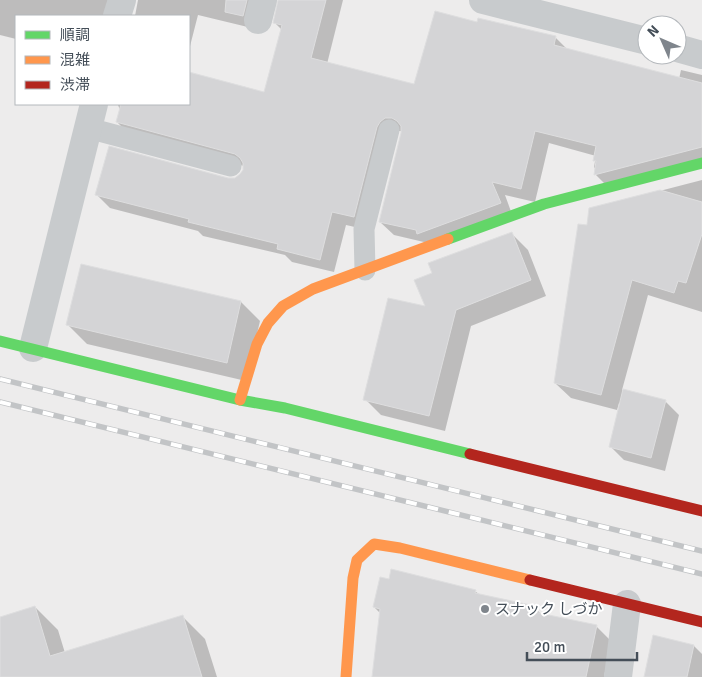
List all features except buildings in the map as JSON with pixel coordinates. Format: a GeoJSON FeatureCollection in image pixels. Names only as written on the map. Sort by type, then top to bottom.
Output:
{"type":"FeatureCollection","features":[{"type":"Feature","properties":{"kind":"street"},"geometry":{"type":"LineString","coordinates":[[117,15],[122,0]]}},
{"type":"Feature","properties":{"kind":"street"},"geometry":{"type":"LineString","coordinates":[[483,0],[637,38]]}},
{"type":"Feature","properties":{"kind":"street"},"geometry":{"type":"LineString","coordinates":[[687,51],[702,55]]}},
{"type":"Feature","properties":{"kind":"street"},"geometry":{"type":"LineString","coordinates":[[33,348],[91,116]]}},
{"type":"Feature","properties":{"kind":"street"},"geometry":{"type":"LineString","coordinates":[[240,400],[260,337],[275,314],[296,297],[544,204],[702,163]]}},
{"type":"Feature","properties":{"kind":"street"},"geometry":{"type":"LineString","coordinates":[[0,341],[240,400],[285,408],[702,510]]}},
{"type":"Feature","properties":{"kind":"street"},"geometry":{"type":"LineString","coordinates":[[346,677],[356,560],[374,544],[400,548],[702,622]]}},
{"type":"Feature","properties":{"kind":"street"},"geometry":{"type":"LineString","coordinates":[[618,677],[627,604]]}},
{"type":"Feature","properties":{"kind":"lane"},"geometry":{"type":"LineString","coordinates":[[91,116],[231,166]]}},
{"type":"Feature","properties":{"kind":"lane"},"geometry":{"type":"LineString","coordinates":[[365,270],[364,229],[389,130]]}},
{"type":"Feature","properties":{"kind":"railway"},"geometry":{"type":"LineString","coordinates":[[0,379],[702,551]]}},
{"type":"Feature","properties":{"kind":"railway"},"geometry":{"type":"LineString","coordinates":[[0,402],[702,574]]}},
{"type":"Feature","properties":{"kind":"traffic: fast"},"geometry":{"type":"LineString","coordinates":[[448,239],[544,204],[702,163]]}},
{"type":"Feature","properties":{"kind":"traffic: fast"},"geometry":{"type":"LineString","coordinates":[[0,341],[470,454]]}},
{"type":"Feature","properties":{"kind":"traffic: slow"},"geometry":{"type":"LineString","coordinates":[[240,400],[257,344],[268,323],[283,306],[313,289],[448,239]]}},
{"type":"Feature","properties":{"kind":"traffic: slow"},"geometry":{"type":"LineString","coordinates":[[346,677],[353,578],[357,560],[374,544],[400,548],[530,580]]}},
{"type":"Feature","properties":{"kind":"traffic: jam"},"geometry":{"type":"LineString","coordinates":[[470,454],[702,511]]}},
{"type":"Feature","properties":{"kind":"traffic: jam"},"geometry":{"type":"LineString","coordinates":[[530,580],[702,622]]}},
{"type":"Feature","properties":{"kind":"place","name":"スナック しづか"},"geometry":{"type":"Point","coordinates":[485,609]}}]}
